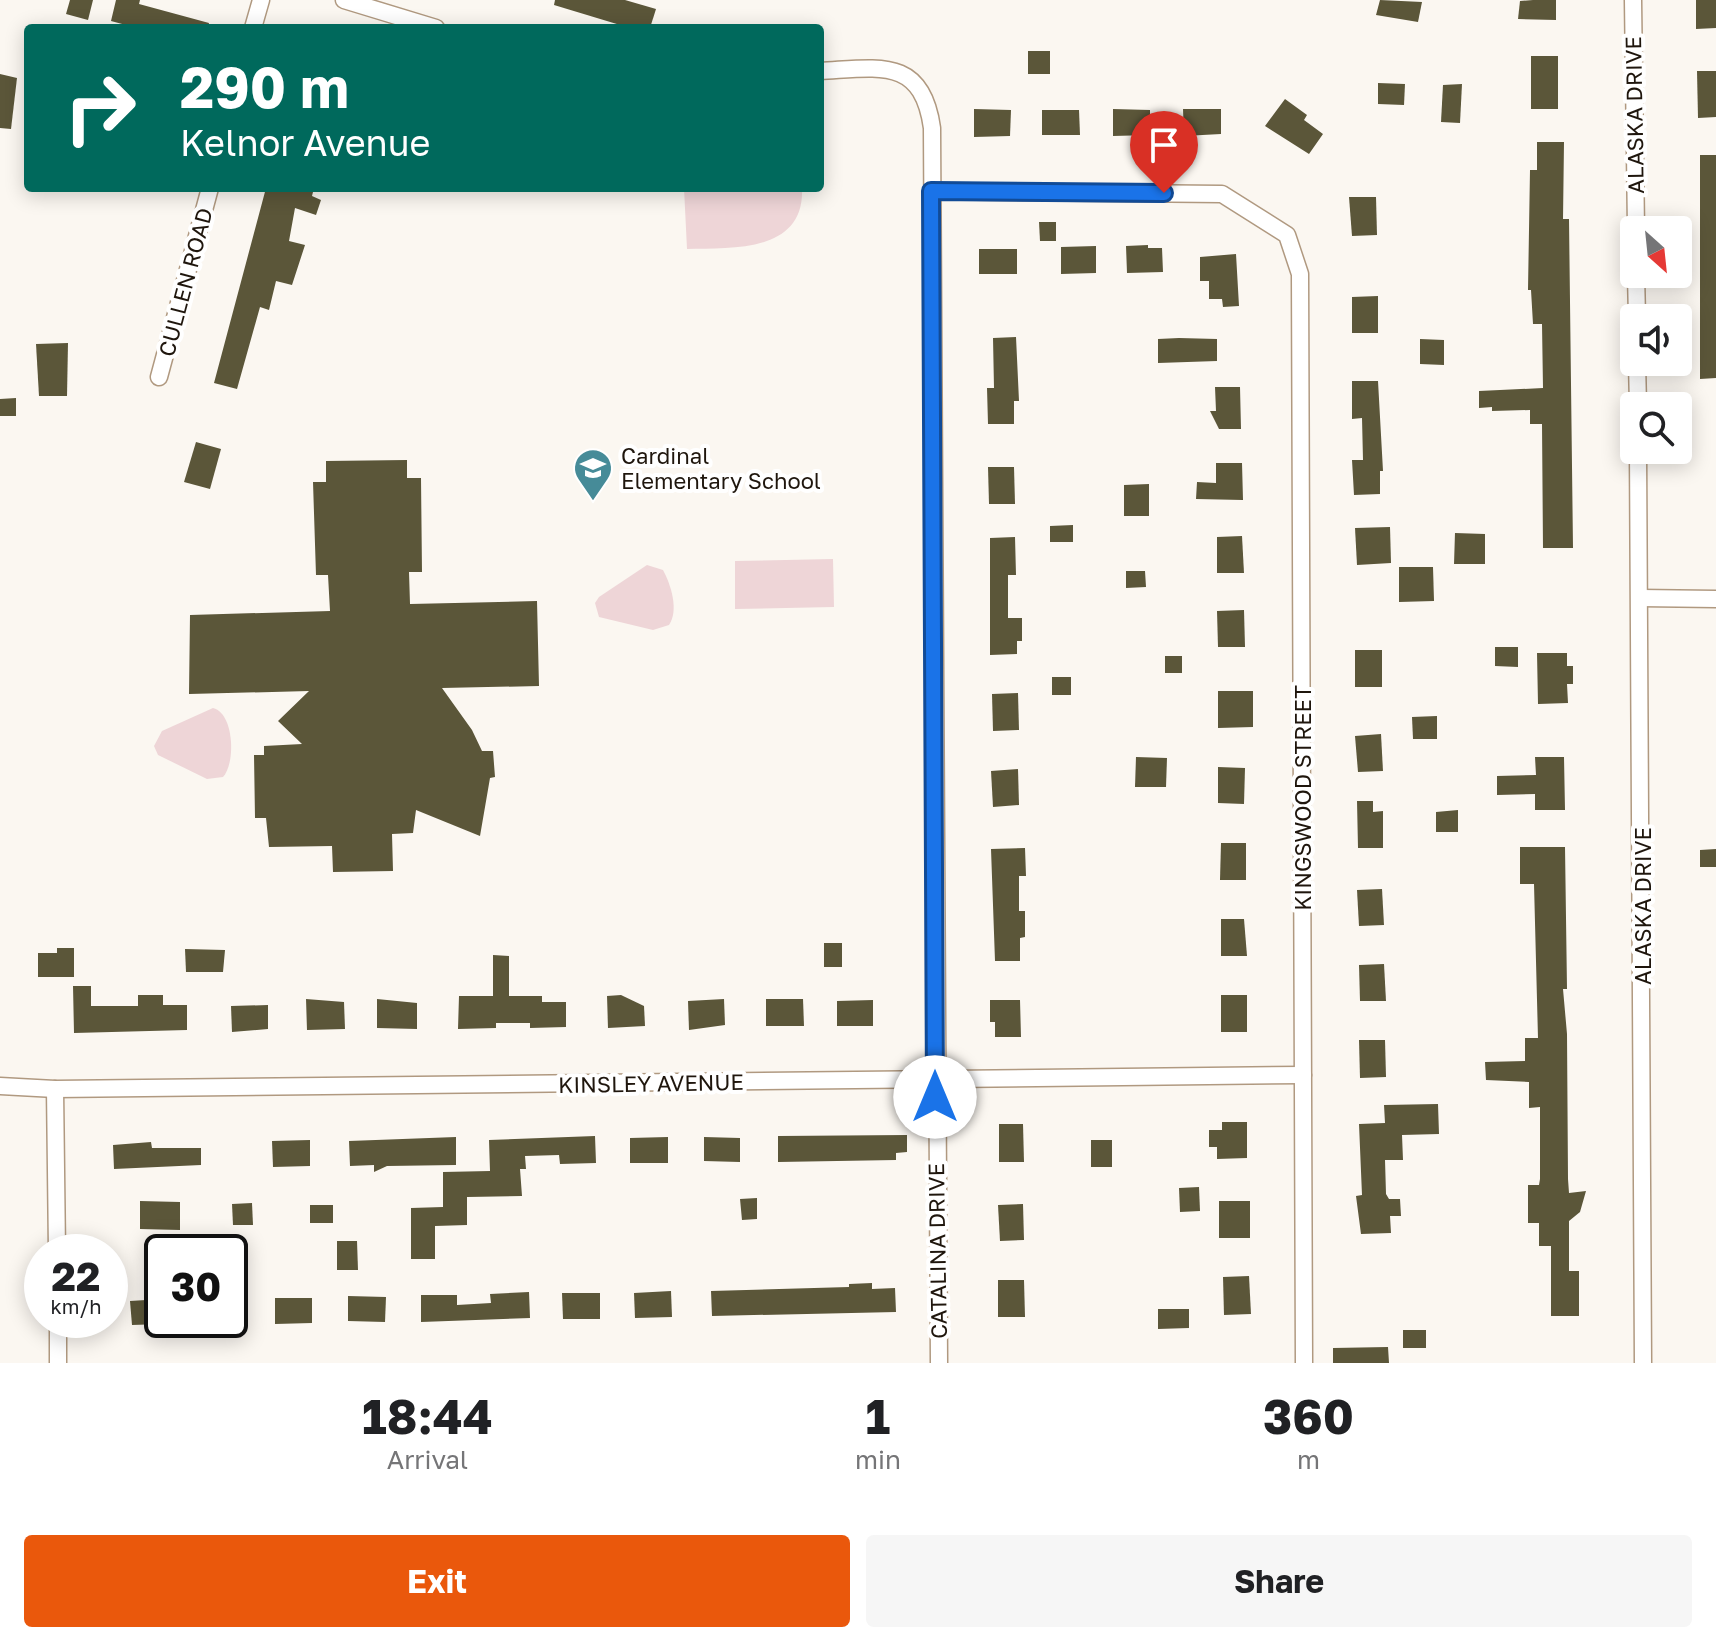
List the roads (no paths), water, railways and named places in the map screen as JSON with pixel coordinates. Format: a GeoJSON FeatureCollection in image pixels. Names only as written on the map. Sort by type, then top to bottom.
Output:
{"type":"FeatureCollection","features":[{"type":"Feature","properties":{"kind":"street"},"geometry":{"type":"LineString","coordinates":[[254,24],[261,0]]}},
{"type":"Feature","properties":{"kind":"street"},"geometry":{"type":"LineString","coordinates":[[344,0],[423,24]]}},
{"type":"Feature","properties":{"kind":"street","name":"ALASKA DRIVE"},"geometry":{"type":"LineString","coordinates":[[1633,0],[1636,216]]}},
{"type":"Feature","properties":{"kind":"street","name":"CATALINA DRIVE"},"geometry":{"type":"LineString","coordinates":[[824,71],[889,70],[918,85],[932,128],[939,1363]]}},
{"type":"Feature","properties":{"kind":"street","name":"KINGSWOOD STREET"},"geometry":{"type":"LineString","coordinates":[[931,191],[1222,194],[1287,235],[1300,274],[1304,1363]]}},
{"type":"Feature","properties":{"kind":"street","name":"CULLEN ROAD"},"geometry":{"type":"LineString","coordinates":[[159,377],[209,192]]}},
{"type":"Feature","properties":{"kind":"street","name":"ALASKA DRIVE"},"geometry":{"type":"LineString","coordinates":[[1638,464],[1643,1363]]}},
{"type":"Feature","properties":{"kind":"street"},"geometry":{"type":"LineString","coordinates":[[1640,598],[1716,599]]}},
{"type":"Feature","properties":{"kind":"street","name":"KINSLEY AVENUE"},"geometry":{"type":"LineString","coordinates":[[0,1086],[55,1089],[1303,1075]]}},
{"type":"Feature","properties":{"kind":"street"},"geometry":{"type":"LineString","coordinates":[[55,1089],[57,1234]]}},
{"type":"Feature","properties":{"kind":"street"},"geometry":{"type":"LineString","coordinates":[[58,1338],[58,1363]]}},
{"type":"Feature","properties":{"kind":"place","name":"Cardinal Elementary School"},"geometry":{"type":"Point","coordinates":[593,502]}}]}
